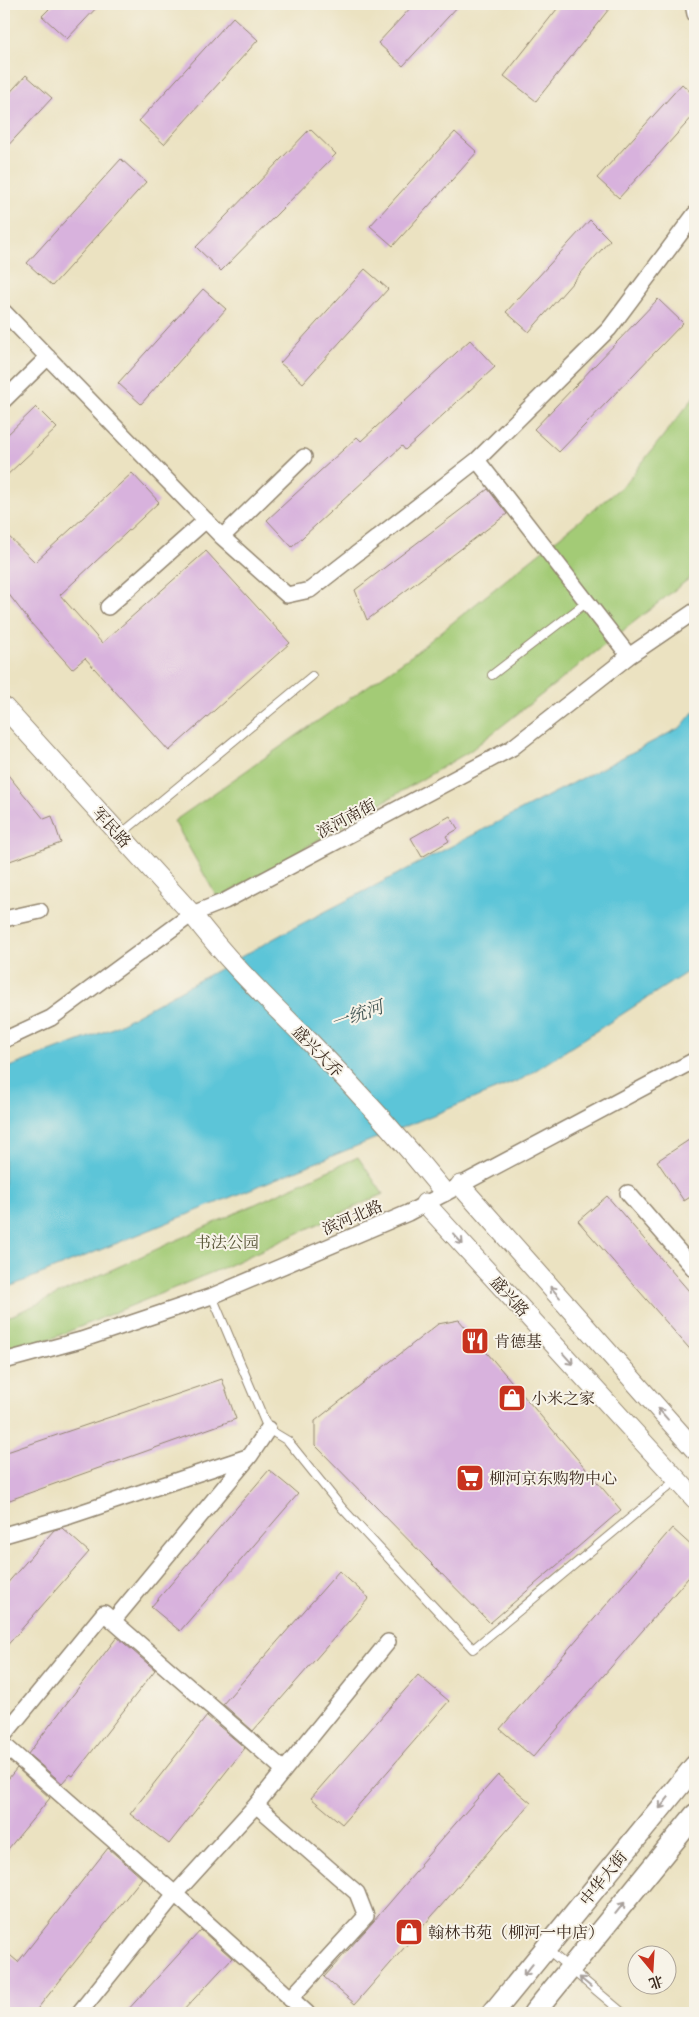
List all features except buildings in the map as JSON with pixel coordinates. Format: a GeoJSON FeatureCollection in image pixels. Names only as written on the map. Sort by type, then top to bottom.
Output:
{"type":"FeatureCollection","features":[{"type":"Feature","properties":{"kind":"main road","name":"中华大街"},"geometry":{"type":"LineString","coordinates":[[493,2013],[695,1766]]}},
{"type":"Feature","properties":{"kind":"main road","name":"中华大街"},"geometry":{"type":"LineString","coordinates":[[534,2013],[695,1815]]}},
{"type":"Feature","properties":{"kind":"street"},"geometry":{"type":"LineString","coordinates":[[693,4],[695,14]]}},
{"type":"Feature","properties":{"kind":"street"},"geometry":{"type":"LineString","coordinates":[[4,312],[222,537],[288,595],[310,590],[476,460],[609,329],[695,214]]}},
{"type":"Feature","properties":{"kind":"street"},"geometry":{"type":"LineString","coordinates":[[4,400],[48,357]]}},
{"type":"Feature","properties":{"kind":"street"},"geometry":{"type":"LineString","coordinates":[[222,537],[304,457]]}},
{"type":"Feature","properties":{"kind":"street"},"geometry":{"type":"LineString","coordinates":[[476,460],[629,656]]}},
{"type":"Feature","properties":{"kind":"street"},"geometry":{"type":"LineString","coordinates":[[108,607],[206,520]]}},
{"type":"Feature","properties":{"kind":"street","name":"滨河南街"},"geometry":{"type":"LineString","coordinates":[[4,1040],[51,1018],[192,914],[224,901],[300,862],[512,748],[629,656],[695,611]]}},
{"type":"Feature","properties":{"kind":"street","name":"军民路"},"geometry":{"type":"LineString","coordinates":[[4,707],[192,914],[219,949]]}},
{"type":"Feature","properties":{"kind":"street"},"geometry":{"type":"LineString","coordinates":[[4,919],[40,910]]}},
{"type":"Feature","properties":{"kind":"street","name":"盛兴大乔"},"geometry":{"type":"LineString","coordinates":[[219,949],[334,1067],[414,1156],[452,1189]]}},
{"type":"Feature","properties":{"kind":"street","name":"滨河北路"},"geometry":{"type":"LineString","coordinates":[[4,1361],[81,1340],[212,1296],[408,1213],[695,1060]]}},
{"type":"Feature","properties":{"kind":"street"},"geometry":{"type":"LineString","coordinates":[[452,1189],[695,1450]]}},
{"type":"Feature","properties":{"kind":"street"},"geometry":{"type":"LineString","coordinates":[[628,1193],[689,1252],[695,1270]]}},
{"type":"Feature","properties":{"kind":"street","name":"盛兴路"},"geometry":{"type":"LineString","coordinates":[[425,1203],[695,1499]]}},
{"type":"Feature","properties":{"kind":"street"},"geometry":{"type":"LineString","coordinates":[[113,1621],[250,1456],[268,1429]]}},
{"type":"Feature","properties":{"kind":"street"},"geometry":{"type":"LineString","coordinates":[[4,1536],[250,1456]]}},
{"type":"Feature","properties":{"kind":"street"},"geometry":{"type":"LineString","coordinates":[[4,1735],[104,1613],[284,1770]]}},
{"type":"Feature","properties":{"kind":"street"},"geometry":{"type":"LineString","coordinates":[[79,2013],[175,1894],[256,1805],[388,1642]]}},
{"type":"Feature","properties":{"kind":"street"},"geometry":{"type":"LineString","coordinates":[[4,1745],[175,1894],[307,2013]]}},
{"type":"Feature","properties":{"kind":"street"},"geometry":{"type":"LineString","coordinates":[[256,1805],[357,1893],[366,1916],[290,1999]]}},
{"type":"Feature","properties":{"kind":"lane"},"geometry":{"type":"LineString","coordinates":[[492,676],[587,602]]}},
{"type":"Feature","properties":{"kind":"lane"},"geometry":{"type":"LineString","coordinates":[[120,835],[312,676]]}},
{"type":"Feature","properties":{"kind":"lane"},"geometry":{"type":"LineString","coordinates":[[212,1296],[268,1429],[288,1441],[342,1508],[473,1649],[677,1480]]}},
{"type":"Feature","properties":{"kind":"lane"},"geometry":{"type":"LineString","coordinates":[[546,1948],[623,2013]]}},
{"type":"Feature","properties":{"kind":"green space"},"geometry":{"type":"Polygon","coordinates":[[[695,396],[695,574],[470,751],[218,899],[174,821],[411,656],[625,484],[695,396]]]}},
{"type":"Feature","properties":{"kind":"green space","name":"书法公园"},"geometry":{"type":"Polygon","coordinates":[[[358,1157],[383,1194],[225,1267],[53,1338],[4,1352],[4,1317],[13,1315],[358,1157]]]}},
{"type":"Feature","properties":{"kind":"water","name":"一统河"},"geometry":{"type":"Polygon","coordinates":[[[695,710],[695,967],[522,1079],[4,1289],[4,1069],[111,1029],[284,933],[681,727],[695,710]]]}},
{"type":"Feature","properties":{"kind":"place","name":"肯德基"},"geometry":{"type":"Point","coordinates":[475,1341]}},
{"type":"Feature","properties":{"kind":"place","name":"小米之家"},"geometry":{"type":"Point","coordinates":[512,1398]}},
{"type":"Feature","properties":{"kind":"place","name":"柳河京东购物中心"},"geometry":{"type":"Point","coordinates":[470,1478]}},
{"type":"Feature","properties":{"kind":"place","name":"翰林书苑（柳河一中店）"},"geometry":{"type":"Point","coordinates":[409,1932]}}]}
